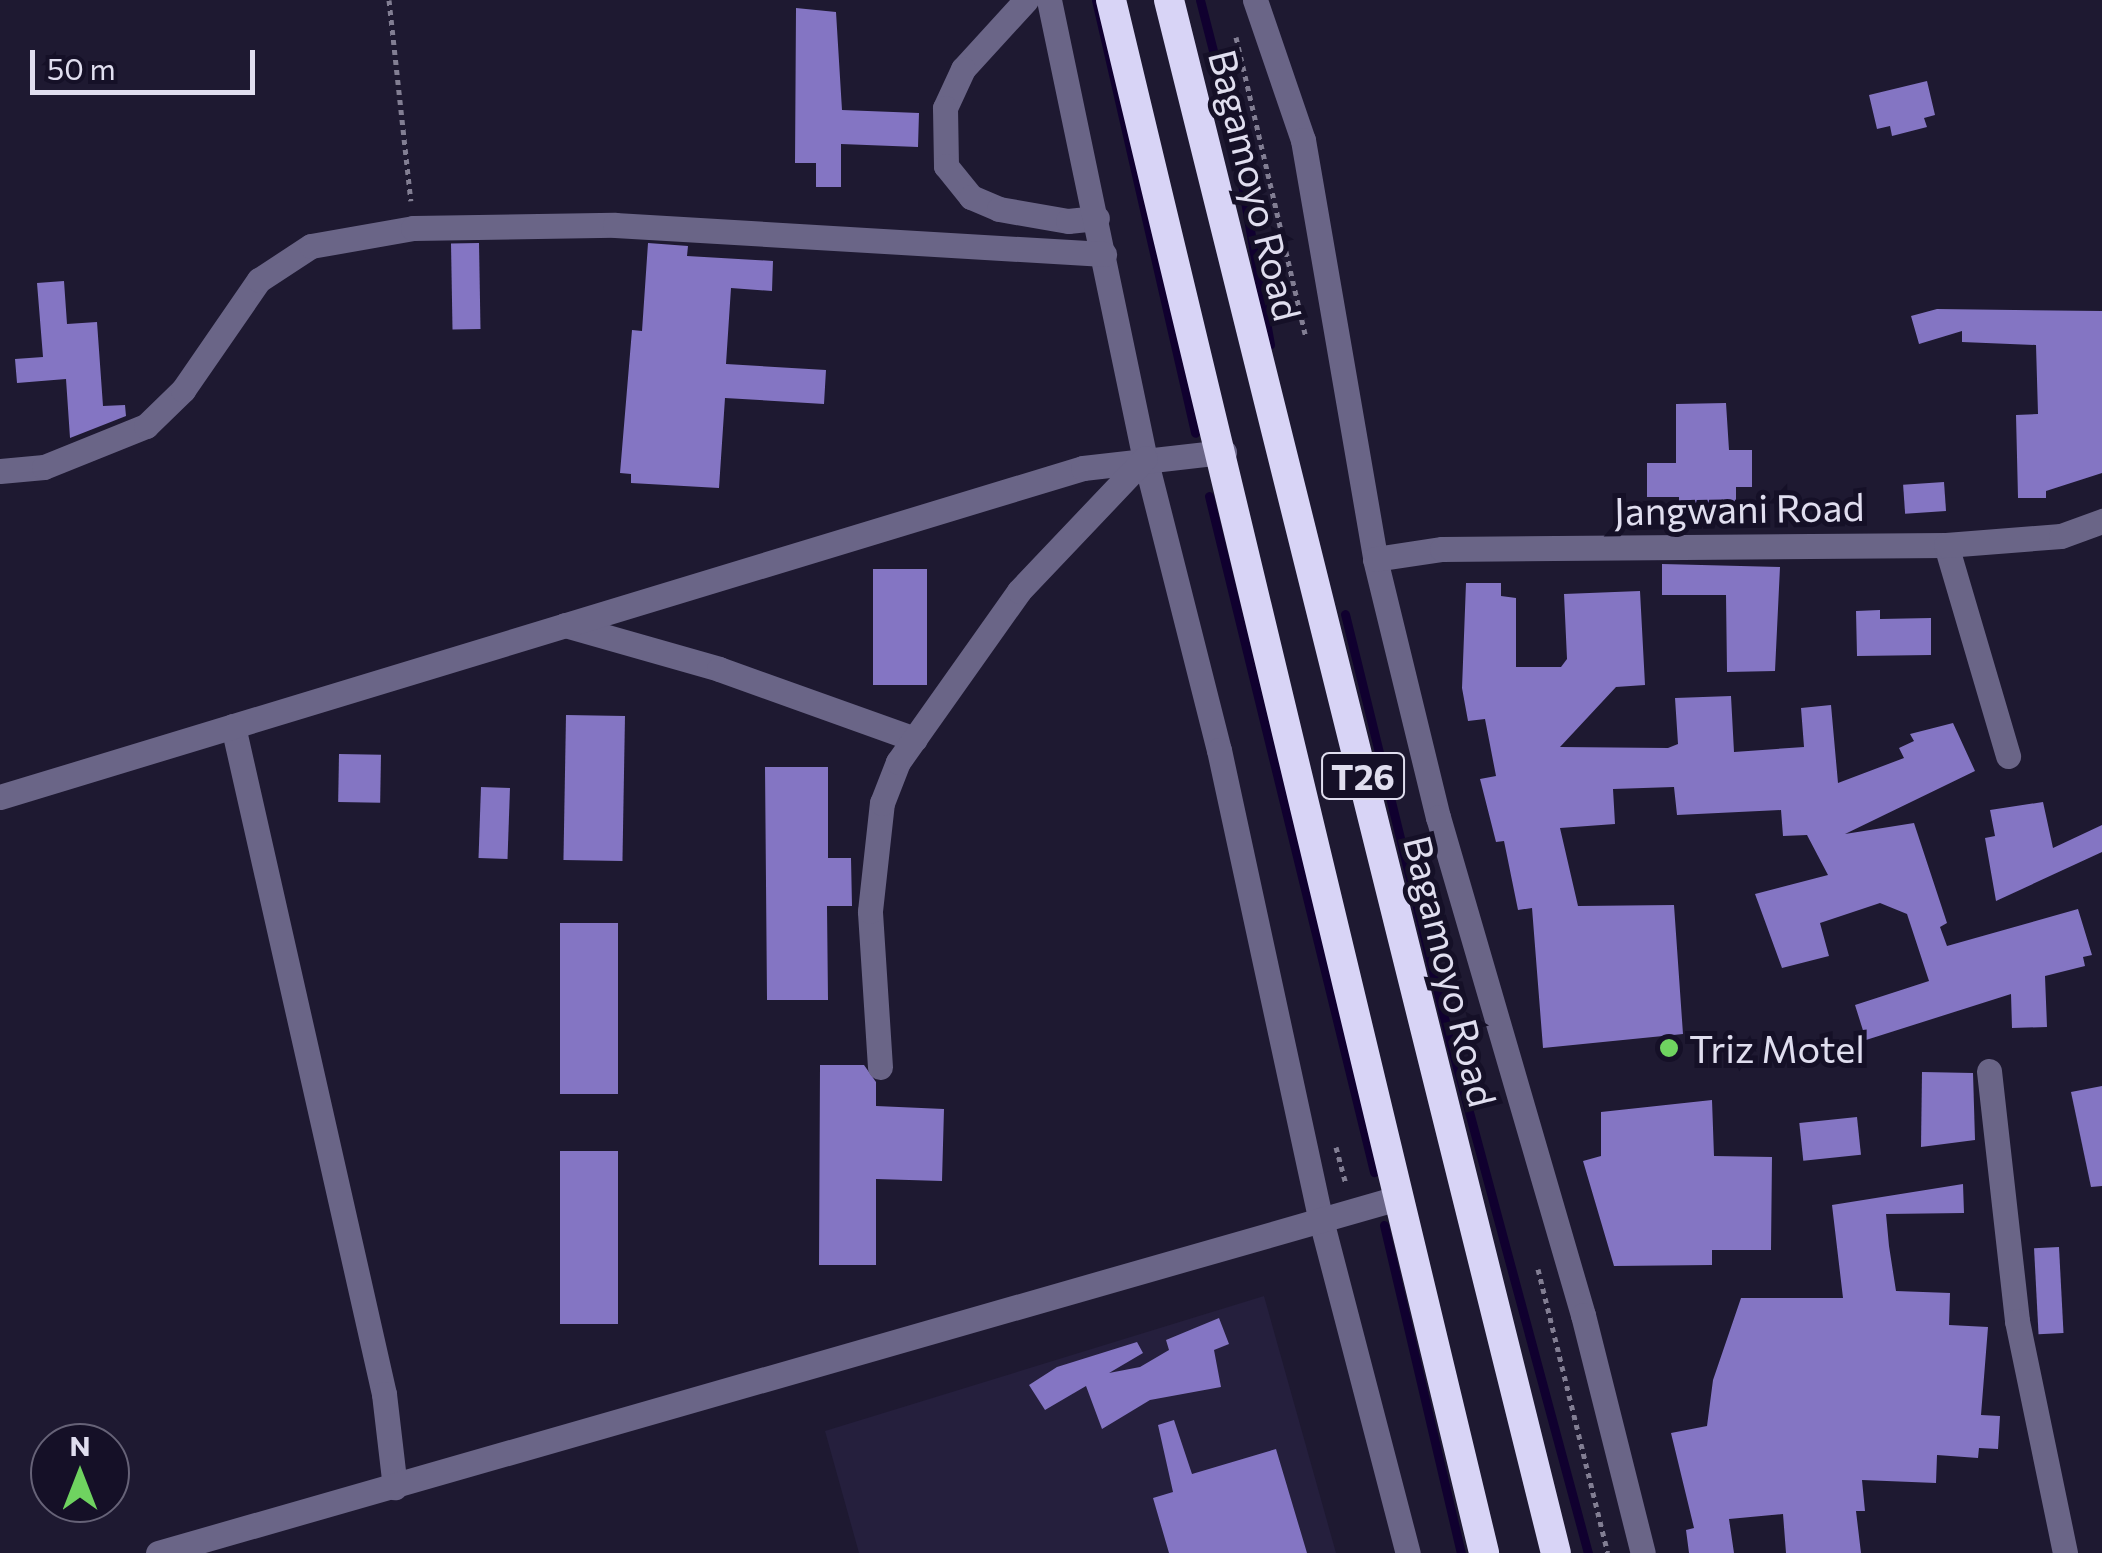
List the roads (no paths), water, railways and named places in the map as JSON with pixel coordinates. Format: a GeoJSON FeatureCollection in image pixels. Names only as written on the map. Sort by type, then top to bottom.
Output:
{"type":"FeatureCollection","features":[{"type":"Feature","properties":{"kind":"highway","name":"T26"},"geometry":{"type":"LineString","coordinates":[[1111,0],[1224,452],[1484,1553]]}},
{"type":"Feature","properties":{"kind":"highway","name":"Bagamoyo Road"},"geometry":{"type":"LineString","coordinates":[[1169,0],[1556,1553]]}},
{"type":"Feature","properties":{"kind":"street"},"geometry":{"type":"LineString","coordinates":[[1026,0],[963,69],[945,108],[946,166],[971,197],[999,208],[1068,221],[1097,218]]}},
{"type":"Feature","properties":{"kind":"street"},"geometry":{"type":"LineString","coordinates":[[1049,0],[1145,458],[1223,770],[1321,1220],[1408,1553]]}},
{"type":"Feature","properties":{"kind":"street"},"geometry":{"type":"LineString","coordinates":[[1255,0],[1304,140],[1375,559],[1480,978],[1582,1315],[1643,1553]]}},
{"type":"Feature","properties":{"kind":"street"},"geometry":{"type":"LineString","coordinates":[[0,471],[44,467],[146,426],[183,390],[259,280],[284,258],[312,246],[413,228],[615,225],[1104,254]]}},
{"type":"Feature","properties":{"kind":"street"},"geometry":{"type":"LineString","coordinates":[[0,797],[1064,474],[1145,458],[1224,452]]}},
{"type":"Feature","properties":{"kind":"street"},"geometry":{"type":"LineString","coordinates":[[880,1067],[870,911],[874,850],[888,789],[915,739],[1019,591],[1145,458]]}},
{"type":"Feature","properties":{"kind":"street","name":"Jangwani Road"},"geometry":{"type":"LineString","coordinates":[[1375,559],[1459,548],[1946,545],[2061,536],[2102,521]]}},
{"type":"Feature","properties":{"kind":"street"},"geometry":{"type":"LineString","coordinates":[[1946,545],[2008,756]]}},
{"type":"Feature","properties":{"kind":"street"},"geometry":{"type":"LineString","coordinates":[[565,625],[718,669],[915,739]]}},
{"type":"Feature","properties":{"kind":"street"},"geometry":{"type":"LineString","coordinates":[[234,726],[384,1394],[395,1487]]}},
{"type":"Feature","properties":{"kind":"street"},"geometry":{"type":"LineString","coordinates":[[1989,1071],[2018,1321],[2065,1553]]}},
{"type":"Feature","properties":{"kind":"street"},"geometry":{"type":"LineString","coordinates":[[158,1553],[1398,1198]]}},
{"type":"Feature","properties":{"kind":"waterway"},"geometry":{"type":"LineString","coordinates":[[1096,0],[1195,433]]}},
{"type":"Feature","properties":{"kind":"waterway"},"geometry":{"type":"LineString","coordinates":[[1200,0],[1231,121],[1270,345]]}},
{"type":"Feature","properties":{"kind":"waterway"},"geometry":{"type":"LineString","coordinates":[[1209,496],[1374,1172]]}},
{"type":"Feature","properties":{"kind":"waterway"},"geometry":{"type":"LineString","coordinates":[[1345,614],[1451,1045],[1588,1553]]}},
{"type":"Feature","properties":{"kind":"waterway"},"geometry":{"type":"LineString","coordinates":[[1384,1225],[1461,1553]]}},
{"type":"Feature","properties":{"kind":"place","name":"Triz Motel"},"geometry":{"type":"Point","coordinates":[1669,1048]}}]}
